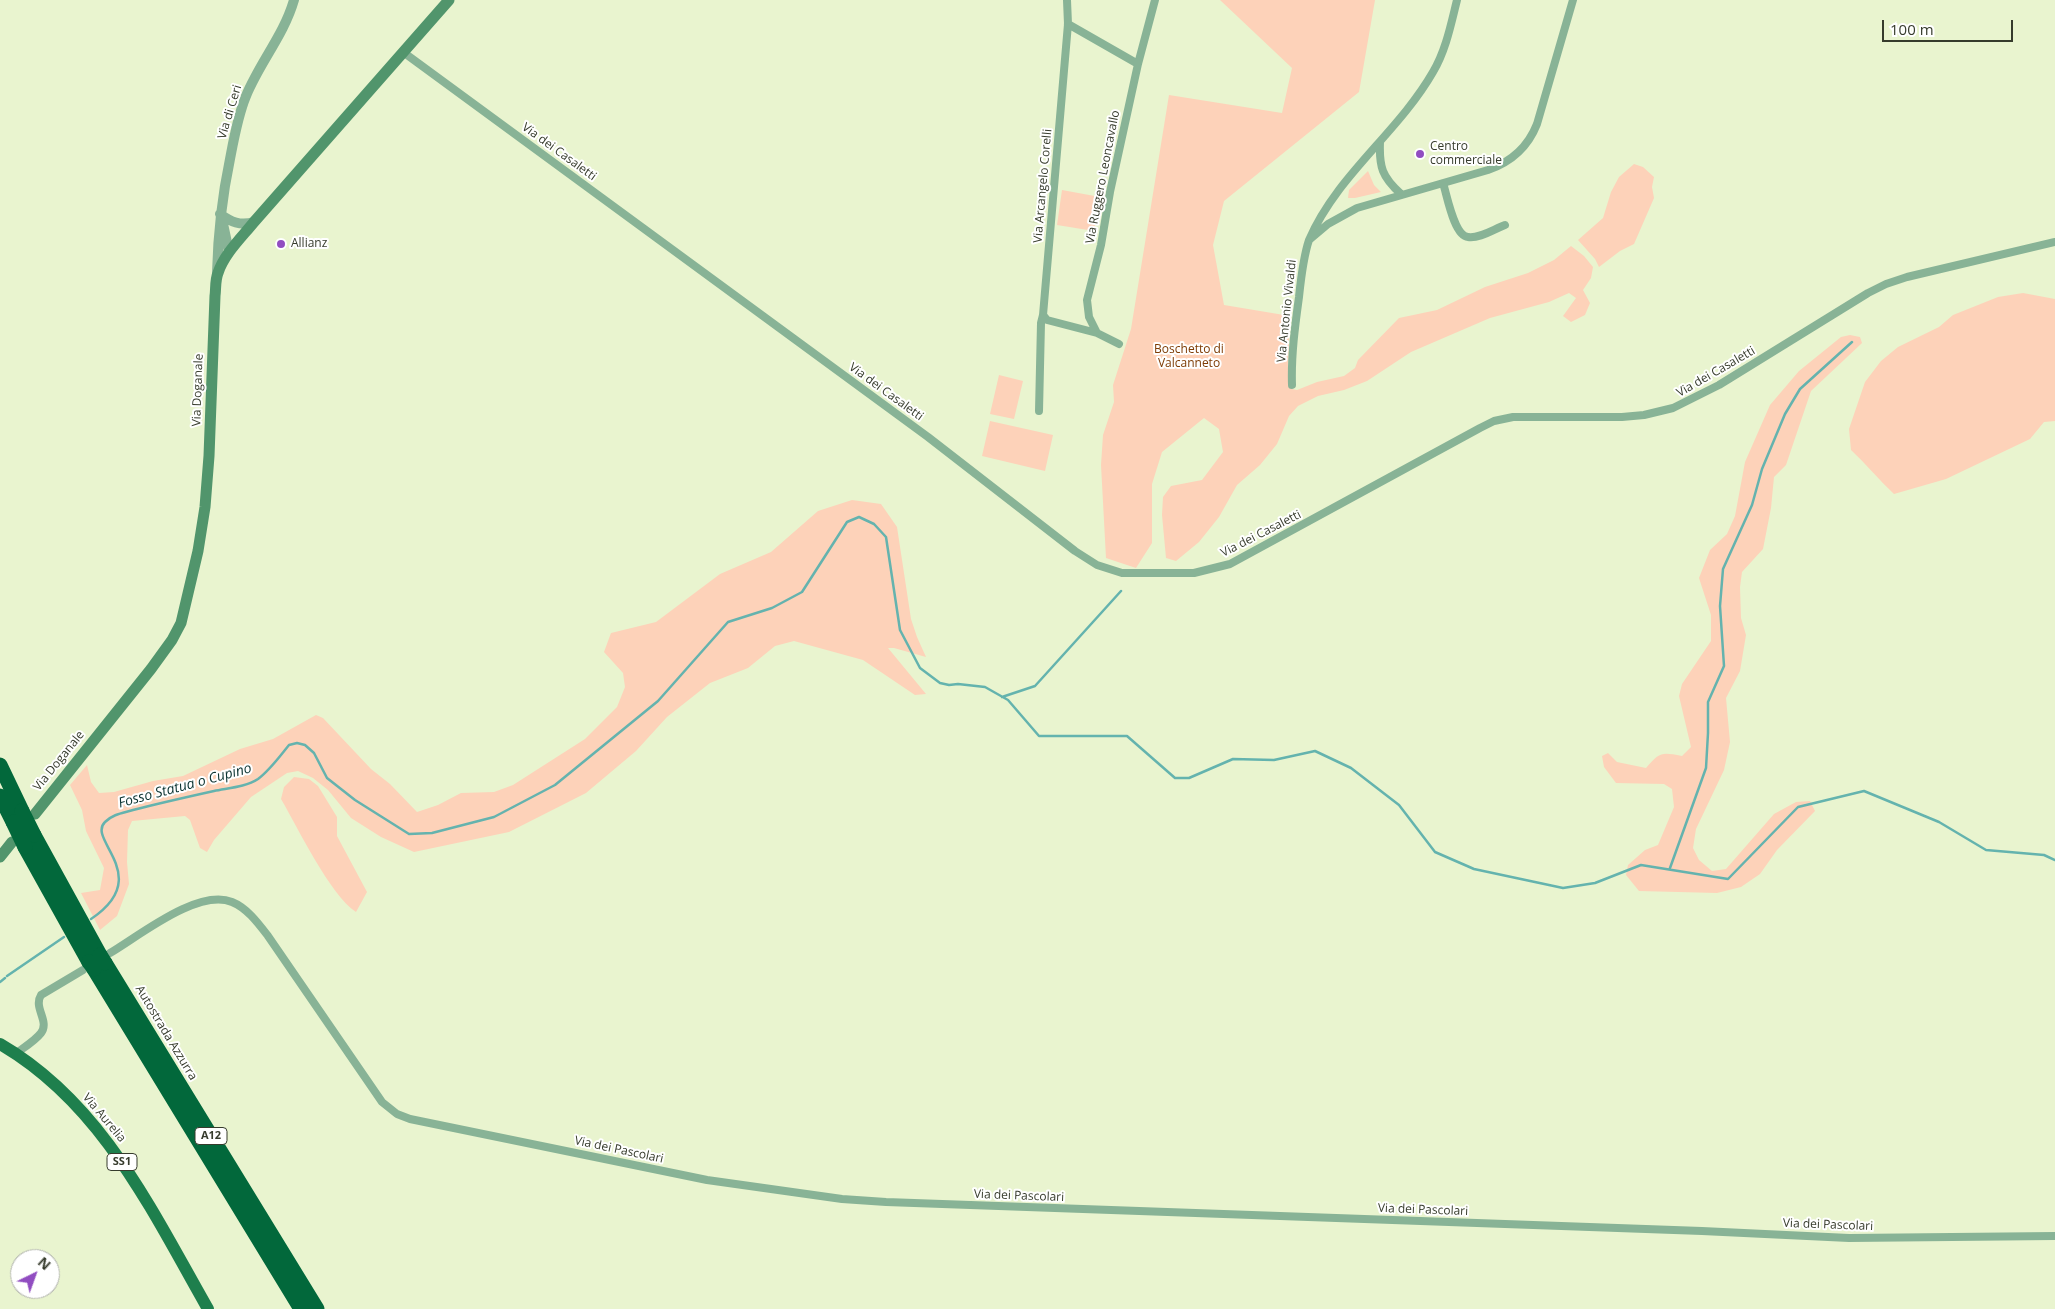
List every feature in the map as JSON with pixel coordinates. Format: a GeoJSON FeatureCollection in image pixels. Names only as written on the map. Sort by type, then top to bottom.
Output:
{"type":"FeatureCollection","features":[{"type":"Feature","properties":{"kind":"highway","name":"Autostrada Azzurra"},"geometry":{"type":"LineString","coordinates":[[0,765],[23,816],[24,841],[63,902],[301,1309]]}},
{"type":"Feature","properties":{"kind":"highway","name":"Autostrada Azzurra"},"geometry":{"type":"LineString","coordinates":[[0,796],[23,816]]}},
{"type":"Feature","properties":{"kind":"highway","name":"Autostrada Azzurra"},"geometry":{"type":"LineString","coordinates":[[95,959],[317,1309]]}},
{"type":"Feature","properties":{"kind":"main road","name":"Via Doganale"},"geometry":{"type":"LineString","coordinates":[[23,816],[152,669],[181,623],[198,551],[205,507],[209,461],[217,274],[229,252],[254,222],[449,0]]}},
{"type":"Feature","properties":{"kind":"main road"},"geometry":{"type":"LineString","coordinates":[[0,857],[24,841]]}},
{"type":"Feature","properties":{"kind":"main road","name":"Via Aurelia"},"geometry":{"type":"LineString","coordinates":[[0,1044],[50,1080],[105,1138],[132,1177],[208,1309]]}},
{"type":"Feature","properties":{"kind":"street","name":"Via di Ceri"},"geometry":{"type":"LineString","coordinates":[[217,274],[220,214],[233,139],[243,104],[253,81],[282,33],[294,0]]}},
{"type":"Feature","properties":{"kind":"street","name":"Via Arcangelo Corelli"},"geometry":{"type":"LineString","coordinates":[[1039,411],[1041,323],[1068,24],[1067,0]]}},
{"type":"Feature","properties":{"kind":"street","name":"Via Ruggero Leoncavallo"},"geometry":{"type":"LineString","coordinates":[[1097,333],[1089,317],[1088,296],[1101,245],[1138,64],[1155,0]]}},
{"type":"Feature","properties":{"kind":"street"},"geometry":{"type":"LineString","coordinates":[[1401,194],[1390,183],[1383,172],[1380,162],[1380,142],[1416,97],[1432,73],[1442,52],[1457,0]]}},
{"type":"Feature","properties":{"kind":"street"},"geometry":{"type":"LineString","coordinates":[[1309,240],[1324,226],[1347,212],[1368,204],[1498,166],[1516,154],[1528,141],[1539,119],[1573,0]]}},
{"type":"Feature","properties":{"kind":"street"},"geometry":{"type":"LineString","coordinates":[[1068,24],[1138,64]]}},
{"type":"Feature","properties":{"kind":"street","name":"Via dei Casaletti"},"geometry":{"type":"LineString","coordinates":[[403,52],[920,431],[1075,551],[1101,567],[1122,573],[1194,573],[1230,564],[1480,428],[1502,419],[1627,416],[1651,414],[1674,408],[1712,390],[1863,296],[1886,284],[1907,277],[2055,242]]}},
{"type":"Feature","properties":{"kind":"street","name":"Via Antonio Vivaldi"},"geometry":{"type":"LineString","coordinates":[[1292,386],[1295,328],[1304,258],[1309,240],[1318,220],[1330,201],[1380,142]]}},
{"type":"Feature","properties":{"kind":"street"},"geometry":{"type":"LineString","coordinates":[[1443,182],[1456,226],[1462,236],[1475,236],[1504,225]]}},
{"type":"Feature","properties":{"kind":"street"},"geometry":{"type":"LineString","coordinates":[[220,214],[235,223],[246,224],[254,222]]}},
{"type":"Feature","properties":{"kind":"street"},"geometry":{"type":"LineString","coordinates":[[220,214],[229,252]]}},
{"type":"Feature","properties":{"kind":"street"},"geometry":{"type":"LineString","coordinates":[[218,241],[229,252]]}},
{"type":"Feature","properties":{"kind":"street"},"geometry":{"type":"LineString","coordinates":[[1043,315],[1047,320],[1097,333],[1119,344]]}},
{"type":"Feature","properties":{"kind":"street","name":"Via dei Pascolari"},"geometry":{"type":"LineString","coordinates":[[15,1054],[38,1037],[43,1029],[43,1020],[38,1004],[41,995],[95,959],[193,904],[215,899],[230,901],[246,911],[268,936],[382,1102],[397,1114],[410,1119],[707,1180],[833,1198],[886,1202],[1702,1231],[1849,1238],[2055,1236]]}},
{"type":"Feature","properties":{"kind":"green space","name":"Boschetto di Valcanneto"},"geometry":{"type":"Polygon","coordinates":[[[1220,0],[1375,0],[1359,92],[1224,201],[1213,245],[1224,305],[1290,316],[1288,368],[1292,389],[1297,390],[1317,382],[1344,376],[1355,368],[1358,360],[1399,318],[1437,310],[1485,287],[1528,273],[1554,260],[1571,246],[1584,256],[1593,267],[1591,278],[1583,290],[1590,303],[1585,315],[1571,322],[1563,316],[1576,298],[1569,293],[1549,302],[1490,318],[1411,352],[1367,381],[1344,390],[1318,396],[1298,406],[1289,416],[1277,444],[1260,465],[1237,485],[1219,517],[1199,542],[1176,561],[1166,558],[1162,515],[1163,497],[1171,486],[1202,480],[1223,452],[1219,429],[1204,418],[1162,452],[1152,484],[1152,543],[1136,568],[1106,558],[1101,465],[1103,435],[1114,402],[1113,385],[1131,329],[1169,95],[1282,113],[1292,68],[1220,0]]]}},
{"type":"Feature","properties":{"kind":"green space"},"geometry":{"type":"Polygon","coordinates":[[[1634,164],[1643,167],[1654,177],[1652,187],[1654,198],[1634,244],[1620,251],[1599,267],[1595,259],[1578,240],[1603,218],[1611,192],[1619,177],[1634,164]]]}},
{"type":"Feature","properties":{"kind":"green space"},"geometry":{"type":"Polygon","coordinates":[[[1368,171],[1374,185],[1381,192],[1348,198],[1349,190],[1368,171]]]}},
{"type":"Feature","properties":{"kind":"green space"},"geometry":{"type":"Polygon","coordinates":[[[1062,190],[1100,197],[1094,231],[1057,225],[1062,190]]]}},
{"type":"Feature","properties":{"kind":"green space"},"geometry":{"type":"Polygon","coordinates":[[[2023,293],[2055,299],[2055,421],[2044,422],[2030,439],[1946,479],[1894,494],[1851,450],[1849,429],[1865,382],[1881,361],[1898,347],[1939,327],[1953,315],[1998,297],[2023,293]]]}},
{"type":"Feature","properties":{"kind":"green space"},"geometry":{"type":"Polygon","coordinates":[[[1850,335],[1860,337],[1862,343],[1811,391],[1786,465],[1774,477],[1771,508],[1763,549],[1742,572],[1740,587],[1741,618],[1746,635],[1740,671],[1726,698],[1730,742],[1724,770],[1696,829],[1693,848],[1699,860],[1712,871],[1726,869],[1774,814],[1796,802],[1810,801],[1815,811],[1777,850],[1760,874],[1741,887],[1717,893],[1639,891],[1626,875],[1628,865],[1645,850],[1658,845],[1674,807],[1672,789],[1664,784],[1616,783],[1604,767],[1602,756],[1608,753],[1617,762],[1646,768],[1661,754],[1682,756],[1691,747],[1679,696],[1682,684],[1711,641],[1711,615],[1699,578],[1710,550],[1727,534],[1735,516],[1745,462],[1770,405],[1799,371],[1841,337],[1850,335]]]}},
{"type":"Feature","properties":{"kind":"green space"},"geometry":{"type":"Polygon","coordinates":[[[999,375],[1023,381],[1014,419],[990,414],[999,375]]]}},
{"type":"Feature","properties":{"kind":"green space"},"geometry":{"type":"Polygon","coordinates":[[[990,421],[1053,435],[1045,471],[982,456],[990,421]]]}},
{"type":"Feature","properties":{"kind":"green space"},"geometry":{"type":"Polygon","coordinates":[[[852,500],[881,504],[897,527],[911,619],[926,657],[888,648],[926,694],[915,695],[863,660],[794,641],[775,646],[748,668],[710,683],[667,717],[636,751],[586,793],[509,832],[414,852],[381,837],[351,818],[328,790],[313,778],[298,771],[287,773],[251,797],[214,840],[207,852],[200,848],[190,820],[185,816],[132,821],[128,830],[127,862],[129,884],[117,916],[100,930],[81,893],[100,890],[104,868],[86,831],[82,810],[70,785],[87,765],[91,782],[99,793],[114,792],[153,781],[183,776],[240,749],[273,739],[316,715],[323,718],[371,769],[390,784],[417,812],[438,805],[461,793],[494,792],[513,785],[585,739],[617,707],[625,687],[623,673],[604,652],[611,633],[656,622],[720,574],[771,552],[818,511],[852,500]]]}},
{"type":"Feature","properties":{"kind":"green space"},"geometry":{"type":"Polygon","coordinates":[[[294,777],[309,779],[318,786],[337,817],[337,836],[367,892],[356,912],[346,903],[325,876],[281,799],[284,787],[294,777]]]}},
{"type":"Feature","properties":{"kind":"waterway"},"geometry":{"type":"LineString","coordinates":[[1670,868],[1706,768],[1708,702],[1724,666],[1720,606],[1723,569],[1752,505],[1762,469],[1785,414],[1800,389],[1852,342]]}},
{"type":"Feature","properties":{"kind":"waterway"},"geometry":{"type":"LineString","coordinates":[[91,919],[109,903],[118,888],[119,874],[102,830],[105,822],[111,817],[122,813],[253,782],[275,763],[289,745],[297,743],[305,745],[314,753],[327,778],[355,800],[409,834],[432,833],[494,817],[555,785],[658,701],[728,622],[772,608],[802,592],[847,522],[859,517],[874,524],[886,537],[900,630],[920,668],[940,683],[985,687],[1008,700],[1039,736],[1127,736],[1175,778],[1189,778],[1233,759],[1274,760],[1315,751],[1351,768],[1399,805],[1435,852],[1474,869],[1563,888],[1595,883],[1641,865],[1728,879],[1798,807],[1864,791],[1939,822],[1986,850],[2044,855],[2055,860]]}},
{"type":"Feature","properties":{"kind":"waterway"},"geometry":{"type":"LineString","coordinates":[[1002,697],[1035,686],[1121,591]]}},
{"type":"Feature","properties":{"kind":"waterway","name":"Fosso Statua o Cupino"},"geometry":{"type":"LineString","coordinates":[[7,976],[64,937]]}},
{"type":"Feature","properties":{"kind":"waterway","name":"Fosso Statua o Cupino"},"geometry":{"type":"LineString","coordinates":[[0,982],[5,978]]}},
{"type":"Feature","properties":{"kind":"place","name":"Centro commerciale"},"geometry":{"type":"Point","coordinates":[1420,154]}},
{"type":"Feature","properties":{"kind":"place","name":"Allianz"},"geometry":{"type":"Point","coordinates":[281,244]}}]}
